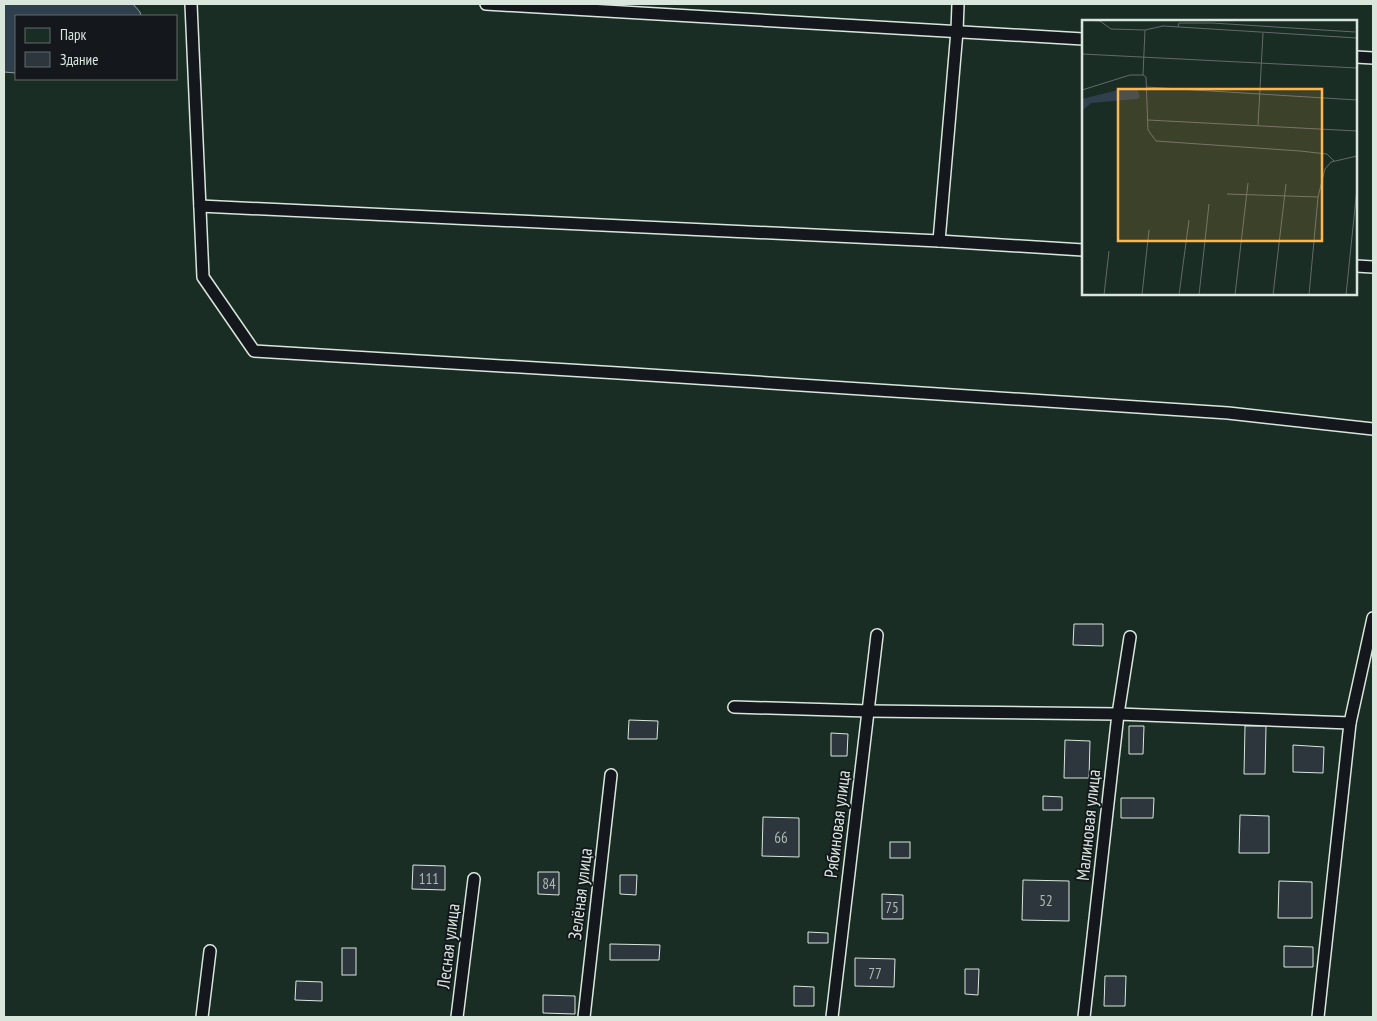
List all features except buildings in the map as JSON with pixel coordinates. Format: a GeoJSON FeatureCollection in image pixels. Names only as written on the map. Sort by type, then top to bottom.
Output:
{"type":"FeatureCollection","features":[{"type":"Feature","properties":{"kind":"lane"},"geometry":{"type":"LineString","coordinates":[[191,4],[203,277],[254,351],[608,372],[1228,413],[1373,429]]}},
{"type":"Feature","properties":{"kind":"lane"},"geometry":{"type":"LineString","coordinates":[[486,4],[1082,39]]}},
{"type":"Feature","properties":{"kind":"lane"},"geometry":{"type":"LineString","coordinates":[[939,241],[958,4]]}},
{"type":"Feature","properties":{"kind":"lane"},"geometry":{"type":"LineString","coordinates":[[1357,57],[1373,58]]}},
{"type":"Feature","properties":{"kind":"lane"},"geometry":{"type":"LineString","coordinates":[[200,206],[939,241],[1082,250]]}},
{"type":"Feature","properties":{"kind":"lane"},"geometry":{"type":"LineString","coordinates":[[1357,266],[1373,267]]}},
{"type":"Feature","properties":{"kind":"lane"},"geometry":{"type":"LineString","coordinates":[[1318,1017],[1350,723],[1373,618]]}},
{"type":"Feature","properties":{"kind":"lane","name":"Рябиновая улица"},"geometry":{"type":"LineString","coordinates":[[832,1017],[877,635]]}},
{"type":"Feature","properties":{"kind":"lane","name":"Малиновая улица"},"geometry":{"type":"LineString","coordinates":[[1084,1017],[1118,714],[1130,637]]}},
{"type":"Feature","properties":{"kind":"lane"},"geometry":{"type":"LineString","coordinates":[[734,706],[868,711],[1118,714],[1350,723]]}},
{"type":"Feature","properties":{"kind":"lane","name":"Зелёная улица"},"geometry":{"type":"LineString","coordinates":[[584,1017],[611,775]]}},
{"type":"Feature","properties":{"kind":"lane","name":"Лесная улица"},"geometry":{"type":"LineString","coordinates":[[457,1017],[474,880]]}},
{"type":"Feature","properties":{"kind":"lane"},"geometry":{"type":"LineString","coordinates":[[202,1017],[210,951]]}},
{"type":"Feature","properties":{"kind":"green space"},"geometry":{"type":"Polygon","coordinates":[[[4,4],[1373,4],[1373,1017],[4,1017],[4,4]]]}},
{"type":"Feature","properties":{"kind":"water"},"geometry":{"type":"Polygon","coordinates":[[[4,4],[133,4],[140,12],[141,15],[15,15],[15,73],[4,72],[4,4]]]}}]}
